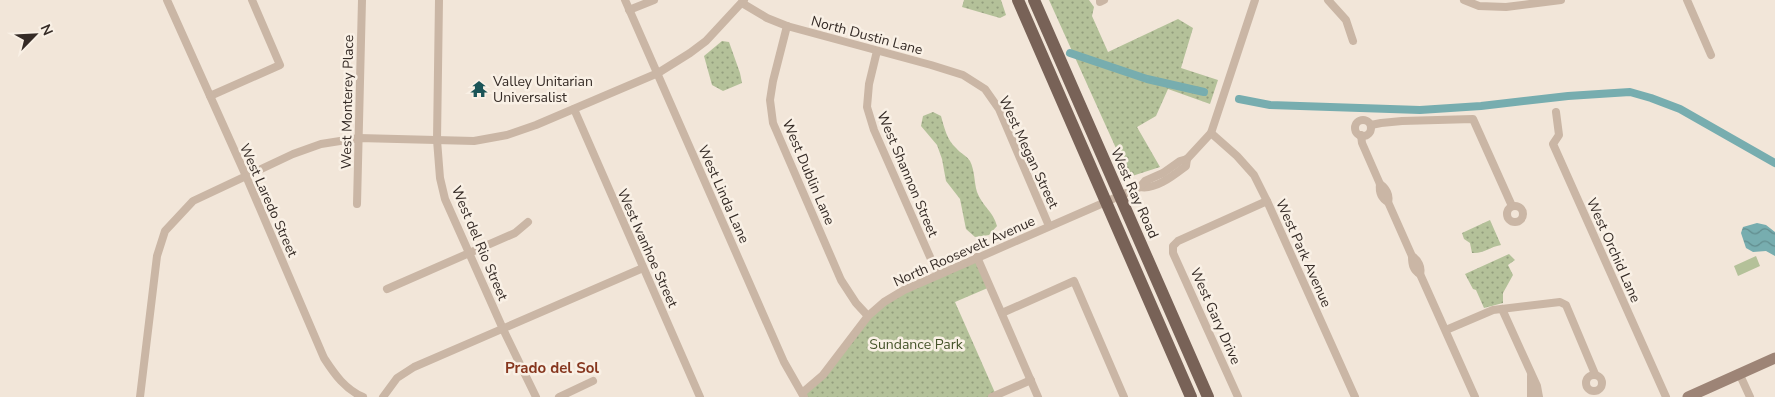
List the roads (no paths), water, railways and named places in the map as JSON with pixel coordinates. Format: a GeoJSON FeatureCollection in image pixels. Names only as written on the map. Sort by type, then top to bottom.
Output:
{"type":"FeatureCollection","features":[{"type":"Feature","properties":{"kind":"main road"},"geometry":{"type":"LineString","coordinates":[[1018,0],[1191,397]]}},
{"type":"Feature","properties":{"kind":"main road","name":"West Ray Road"},"geometry":{"type":"LineString","coordinates":[[1034,0],[1208,397]]}},
{"type":"Feature","properties":{"kind":"main road"},"geometry":{"type":"LineString","coordinates":[[1688,397],[1775,358]]}},
{"type":"Feature","properties":{"kind":"street","name":"West Laredo Street"},"geometry":{"type":"LineString","coordinates":[[167,0],[246,176],[324,358],[340,381],[356,394],[364,397]]}},
{"type":"Feature","properties":{"kind":"street"},"geometry":{"type":"LineString","coordinates":[[210,96],[280,65],[252,0]]}},
{"type":"Feature","properties":{"kind":"street","name":"West Monterey Place"},"geometry":{"type":"LineString","coordinates":[[357,204],[362,0]]}},
{"type":"Feature","properties":{"kind":"street","name":"West del Rio Street"},"geometry":{"type":"LineString","coordinates":[[439,0],[437,140],[440,178],[445,200],[536,397]]}},
{"type":"Feature","properties":{"kind":"street","name":"West Linda Lane"},"geometry":{"type":"LineString","coordinates":[[626,0],[784,362],[803,395]]}},
{"type":"Feature","properties":{"kind":"street"},"geometry":{"type":"LineString","coordinates":[[629,10],[654,0]]}},
{"type":"Feature","properties":{"kind":"street","name":"North Roosevelt Avenue"},"geometry":{"type":"LineString","coordinates":[[803,395],[823,375],[868,316],[884,302],[904,290],[977,257],[1140,187],[1145,181],[1187,159],[1211,133],[1255,0]]}},
{"type":"Feature","properties":{"kind":"street"},"geometry":{"type":"LineString","coordinates":[[1328,0],[1346,20],[1352,41]]}},
{"type":"Feature","properties":{"kind":"street"},"geometry":{"type":"LineString","coordinates":[[1464,0],[1479,6],[1506,7],[1561,0]]}},
{"type":"Feature","properties":{"kind":"street"},"geometry":{"type":"LineString","coordinates":[[1687,0],[1711,55]]}},
{"type":"Feature","properties":{"kind":"street"},"geometry":{"type":"LineString","coordinates":[[140,397],[155,266],[165,231],[193,201],[293,154],[321,144],[359,138],[474,141],[507,135],[536,126],[658,73],[706,41],[743,2]]}},
{"type":"Feature","properties":{"kind":"street","name":"North Dustin Lane"},"geometry":{"type":"LineString","coordinates":[[743,2],[767,18],[787,26],[931,64],[963,75],[986,89]]}},
{"type":"Feature","properties":{"kind":"street","name":"West Dublin Lane"},"geometry":{"type":"LineString","coordinates":[[787,26],[770,100],[773,123],[841,280],[856,303],[868,316]]}},
{"type":"Feature","properties":{"kind":"street","name":"West Shannon Street"},"geometry":{"type":"LineString","coordinates":[[876,51],[868,84],[867,107],[874,130],[938,275]]}},
{"type":"Feature","properties":{"kind":"street","name":"West Megan Street"},"geometry":{"type":"LineString","coordinates":[[986,89],[999,109],[1050,226]]}},
{"type":"Feature","properties":{"kind":"street","name":"West Ivanhoe Street"},"geometry":{"type":"LineString","coordinates":[[574,109],[700,397]]}},
{"type":"Feature","properties":{"kind":"street","name":"West Orchid Lane"},"geometry":{"type":"LineString","coordinates":[[1556,112],[1559,135],[1553,144],[1666,397]]}},
{"type":"Feature","properties":{"kind":"street"},"geometry":{"type":"LineString","coordinates":[[1371,125],[1381,122],[1473,119],[1512,206]]}},
{"type":"Feature","properties":{"kind":"street"},"geometry":{"type":"LineString","coordinates":[[1371,125],[1365,120],[1358,122],[1356,129],[1361,135],[1362,142],[1380,184],[1385,187],[1389,197],[1388,202],[1412,256],[1412,262],[1416,271],[1420,274],[1475,397],[1482,397]]}},
{"type":"Feature","properties":{"kind":"street"},"geometry":{"type":"LineString","coordinates":[[1361,135],[1366,135],[1370,132],[1371,125]]}},
{"type":"Feature","properties":{"kind":"street","name":"West Park Avenue"},"geometry":{"type":"LineString","coordinates":[[1211,133],[1238,156],[1254,175],[1355,397]]}},
{"type":"Feature","properties":{"kind":"street","name":"West Gary Drive"},"geometry":{"type":"LineString","coordinates":[[1238,397],[1173,253],[1173,246],[1178,241],[1267,201]]}},
{"type":"Feature","properties":{"kind":"street"},"geometry":{"type":"LineString","coordinates":[[387,289],[515,233],[528,222]]}},
{"type":"Feature","properties":{"kind":"street"},"geometry":{"type":"LineString","coordinates":[[977,257],[1038,397]]}},
{"type":"Feature","properties":{"kind":"street"},"geometry":{"type":"LineString","coordinates":[[383,397],[397,378],[414,367],[643,268]]}},
{"type":"Feature","properties":{"kind":"street"},"geometry":{"type":"LineString","coordinates":[[1002,313],[1074,281],[1124,397]]}},
{"type":"Feature","properties":{"kind":"street"},"geometry":{"type":"LineString","coordinates":[[1446,330],[1485,313],[1560,302],[1566,305],[1595,374]]}},
{"type":"Feature","properties":{"kind":"street"},"geometry":{"type":"LineString","coordinates":[[1502,309],[1537,386],[1539,397]]}},
{"type":"Feature","properties":{"kind":"street"},"geometry":{"type":"LineString","coordinates":[[1739,373],[1750,397]]}},
{"type":"Feature","properties":{"kind":"street"},"geometry":{"type":"LineString","coordinates":[[1531,376],[1531,397]]}},
{"type":"Feature","properties":{"kind":"street"},"geometry":{"type":"LineString","coordinates":[[992,397],[1031,380]]}},
{"type":"Feature","properties":{"kind":"street"},"geometry":{"type":"LineString","coordinates":[[559,397],[593,381]]}},
{"type":"Feature","properties":{"kind":"water"},"geometry":{"type":"Polygon","coordinates":[[[1757,223],[1766,225],[1775,232],[1775,256],[1766,251],[1753,252],[1746,248],[1741,233],[1743,227],[1757,223]]]}},
{"type":"Feature","properties":{"kind":"waterway"},"geometry":{"type":"LineString","coordinates":[[1070,53],[1147,79],[1204,92]]}},
{"type":"Feature","properties":{"kind":"waterway"},"geometry":{"type":"LineString","coordinates":[[1239,99],[1270,105],[1420,110],[1630,92],[1680,109],[1775,163]]}},
{"type":"Feature","properties":{"kind":"place","name":"Valley Unitarian Universalist"},"geometry":{"type":"Point","coordinates":[479,89]}},
{"type":"Feature","properties":{"kind":"district","name":"Prado del Sol"},"geometry":{"type":"Point","coordinates":[552,368]}},
{"type":"Feature","properties":{"kind":"park label","name":"Sundance Park"},"geometry":{"type":"Point","coordinates":[916,344]}}]}
